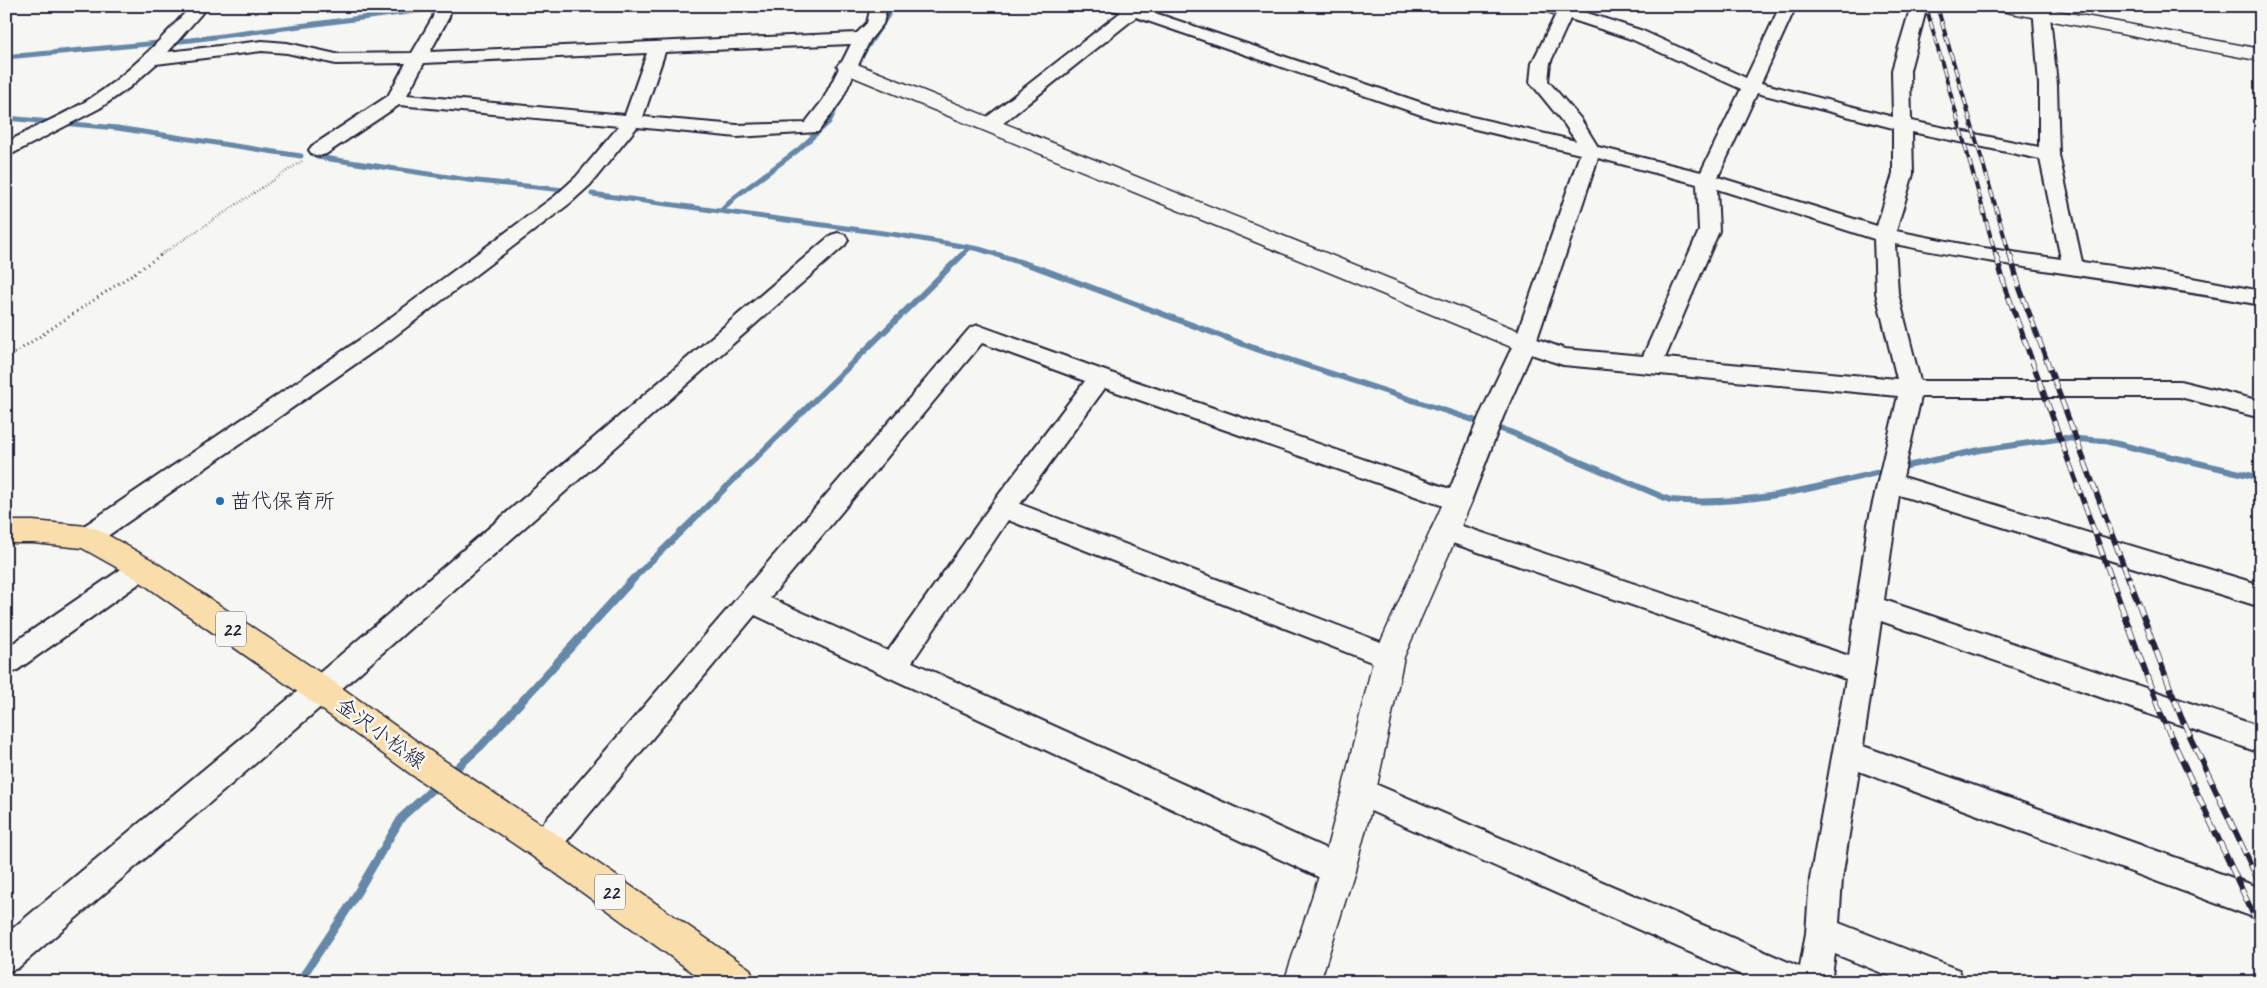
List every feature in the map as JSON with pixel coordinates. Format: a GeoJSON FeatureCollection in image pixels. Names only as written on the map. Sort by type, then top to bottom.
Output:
{"type":"FeatureCollection","features":[{"type":"Feature","properties":{"kind":"main road","name":"金沢小松線"},"geometry":{"type":"LineString","coordinates":[[6,532],[34,532],[87,537],[142,568],[320,690],[438,774],[544,845],[737,982]]}},
{"type":"Feature","properties":{"kind":"street"},"geometry":{"type":"LineString","coordinates":[[6,151],[93,105],[124,84],[156,56],[200,6]]}},
{"type":"Feature","properties":{"kind":"street"},"geometry":{"type":"LineString","coordinates":[[396,99],[737,131],[811,128],[832,101],[847,66],[862,38],[875,24],[879,6]]}},
{"type":"Feature","properties":{"kind":"street"},"geometry":{"type":"LineString","coordinates":[[1651,365],[1709,232],[1707,181],[1788,6]]}},
{"type":"Feature","properties":{"kind":"street"},"geometry":{"type":"LineString","coordinates":[[1814,982],[1822,933],[1826,879],[1861,672],[1892,469],[1911,389],[1887,293],[1884,235],[1904,174],[1901,70],[1919,6]]}},
{"type":"Feature","properties":{"kind":"street"},"geometry":{"type":"LineString","coordinates":[[2001,6],[2042,10],[2261,55]]}},
{"type":"Feature","properties":{"kind":"street"},"geometry":{"type":"LineString","coordinates":[[990,124],[1131,8],[1440,115],[1707,181],[1884,235],[1977,254],[2171,281],[2261,298]]}},
{"type":"Feature","properties":{"kind":"street"},"geometry":{"type":"LineString","coordinates":[[1591,151],[1573,122],[1539,82],[1541,63],[1560,8],[1638,35],[1750,86],[1903,125],[2049,155]]}},
{"type":"Feature","properties":{"kind":"street"},"geometry":{"type":"LineString","coordinates":[[2042,10],[2048,85],[2049,155],[2073,268]]}},
{"type":"Feature","properties":{"kind":"street"},"geometry":{"type":"LineString","coordinates":[[319,150],[396,99],[442,12]]}},
{"type":"Feature","properties":{"kind":"street"},"geometry":{"type":"LineString","coordinates":[[156,56],[262,46],[287,48],[336,59],[418,58],[862,38]]}},
{"type":"Feature","properties":{"kind":"street"},"geometry":{"type":"LineString","coordinates":[[87,537],[379,337],[562,200],[583,181],[633,120],[658,47]]}},
{"type":"Feature","properties":{"kind":"street"},"geometry":{"type":"LineString","coordinates":[[847,66],[1563,357],[1911,389],[2180,389],[2261,410]]}},
{"type":"Feature","properties":{"kind":"street"},"geometry":{"type":"LineString","coordinates":[[1302,982],[1338,870],[1359,791],[1388,656],[1458,501],[1488,424],[1525,343],[1591,151]]}},
{"type":"Feature","properties":{"kind":"street"},"geometry":{"type":"LineString","coordinates":[[6,956],[320,690],[838,240]]}},
{"type":"Feature","properties":{"kind":"street"},"geometry":{"type":"LineString","coordinates":[[544,845],[978,333],[1100,378],[1458,501]]}},
{"type":"Feature","properties":{"kind":"street"},"geometry":{"type":"LineString","coordinates":[[893,666],[1003,508],[1100,378]]}},
{"type":"Feature","properties":{"kind":"street"},"geometry":{"type":"LineString","coordinates":[[1892,469],[2261,596]]}},
{"type":"Feature","properties":{"kind":"street"},"geometry":{"type":"LineString","coordinates":[[1003,508],[1388,656]]}},
{"type":"Feature","properties":{"kind":"street"},"geometry":{"type":"LineString","coordinates":[[1444,530],[1861,672]]}},
{"type":"Feature","properties":{"kind":"street"},"geometry":{"type":"LineString","coordinates":[[6,663],[142,568]]}},
{"type":"Feature","properties":{"kind":"street"},"geometry":{"type":"LineString","coordinates":[[750,601],[1338,870]]}},
{"type":"Feature","properties":{"kind":"street"},"geometry":{"type":"LineString","coordinates":[[1870,606],[2261,740]]}},
{"type":"Feature","properties":{"kind":"street"},"geometry":{"type":"LineString","coordinates":[[1847,753],[2261,904]]}},
{"type":"Feature","properties":{"kind":"street"},"geometry":{"type":"LineString","coordinates":[[1359,791],[1796,982]]}},
{"type":"Feature","properties":{"kind":"street"},"geometry":{"type":"LineString","coordinates":[[1822,933],[1947,982]]}},
{"type":"Feature","properties":{"kind":"path"},"geometry":{"type":"LineString","coordinates":[[6,359],[319,150]]}},
{"type":"Feature","properties":{"kind":"waterway"},"geometry":{"type":"LineString","coordinates":[[6,57],[191,40],[454,6]]}},
{"type":"Feature","properties":{"kind":"waterway"},"geometry":{"type":"LineString","coordinates":[[860,58],[888,15],[887,6]]}},
{"type":"Feature","properties":{"kind":"waterway"},"geometry":{"type":"LineString","coordinates":[[721,211],[735,197],[798,150],[829,122],[840,100]]}},
{"type":"Feature","properties":{"kind":"waterway"},"geometry":{"type":"LineString","coordinates":[[6,118],[117,128],[301,156]]}},
{"type":"Feature","properties":{"kind":"waterway"},"geometry":{"type":"LineString","coordinates":[[317,157],[468,180],[564,190]]}},
{"type":"Feature","properties":{"kind":"waterway"},"geometry":{"type":"LineString","coordinates":[[592,194],[898,235],[979,249],[1002,256]]}},
{"type":"Feature","properties":{"kind":"waterway"},"geometry":{"type":"LineString","coordinates":[[962,255],[969,248]]}},
{"type":"Feature","properties":{"kind":"waterway"},"geometry":{"type":"LineString","coordinates":[[634,578],[962,255]]}},
{"type":"Feature","properties":{"kind":"waterway"},"geometry":{"type":"LineString","coordinates":[[998,255],[1039,268],[1259,350],[1510,432],[1670,500],[1725,501],[1753,498],[1807,489],[1888,470]]}},
{"type":"Feature","properties":{"kind":"waterway"},"geometry":{"type":"LineString","coordinates":[[1898,468],[1980,450],[2064,438],[2105,441],[2261,478]]}},
{"type":"Feature","properties":{"kind":"waterway"},"geometry":{"type":"LineString","coordinates":[[450,774],[481,746],[634,578]]}},
{"type":"Feature","properties":{"kind":"waterway"},"geometry":{"type":"LineString","coordinates":[[299,982],[350,905],[402,817],[438,784]]}},
{"type":"Feature","properties":{"kind":"railway"},"geometry":{"type":"LineString","coordinates":[[1926,6],[1996,256]]}},
{"type":"Feature","properties":{"kind":"railway"},"geometry":{"type":"LineString","coordinates":[[1937,6],[2010,256]]}},
{"type":"Feature","properties":{"kind":"railway"},"geometry":{"type":"LineString","coordinates":[[1996,255],[2005,287],[2112,580]]}},
{"type":"Feature","properties":{"kind":"railway"},"geometry":{"type":"LineString","coordinates":[[2010,255],[2020,289],[2129,580]]}},
{"type":"Feature","properties":{"kind":"railway"},"geometry":{"type":"LineString","coordinates":[[2111,578],[2161,715],[2261,931]]}},
{"type":"Feature","properties":{"kind":"railway"},"geometry":{"type":"LineString","coordinates":[[2129,578],[2181,717],[2261,886]]}},
{"type":"Feature","properties":{"kind":"place","name":"苗代保育所"},"geometry":{"type":"Point","coordinates":[220,501]}}]}
